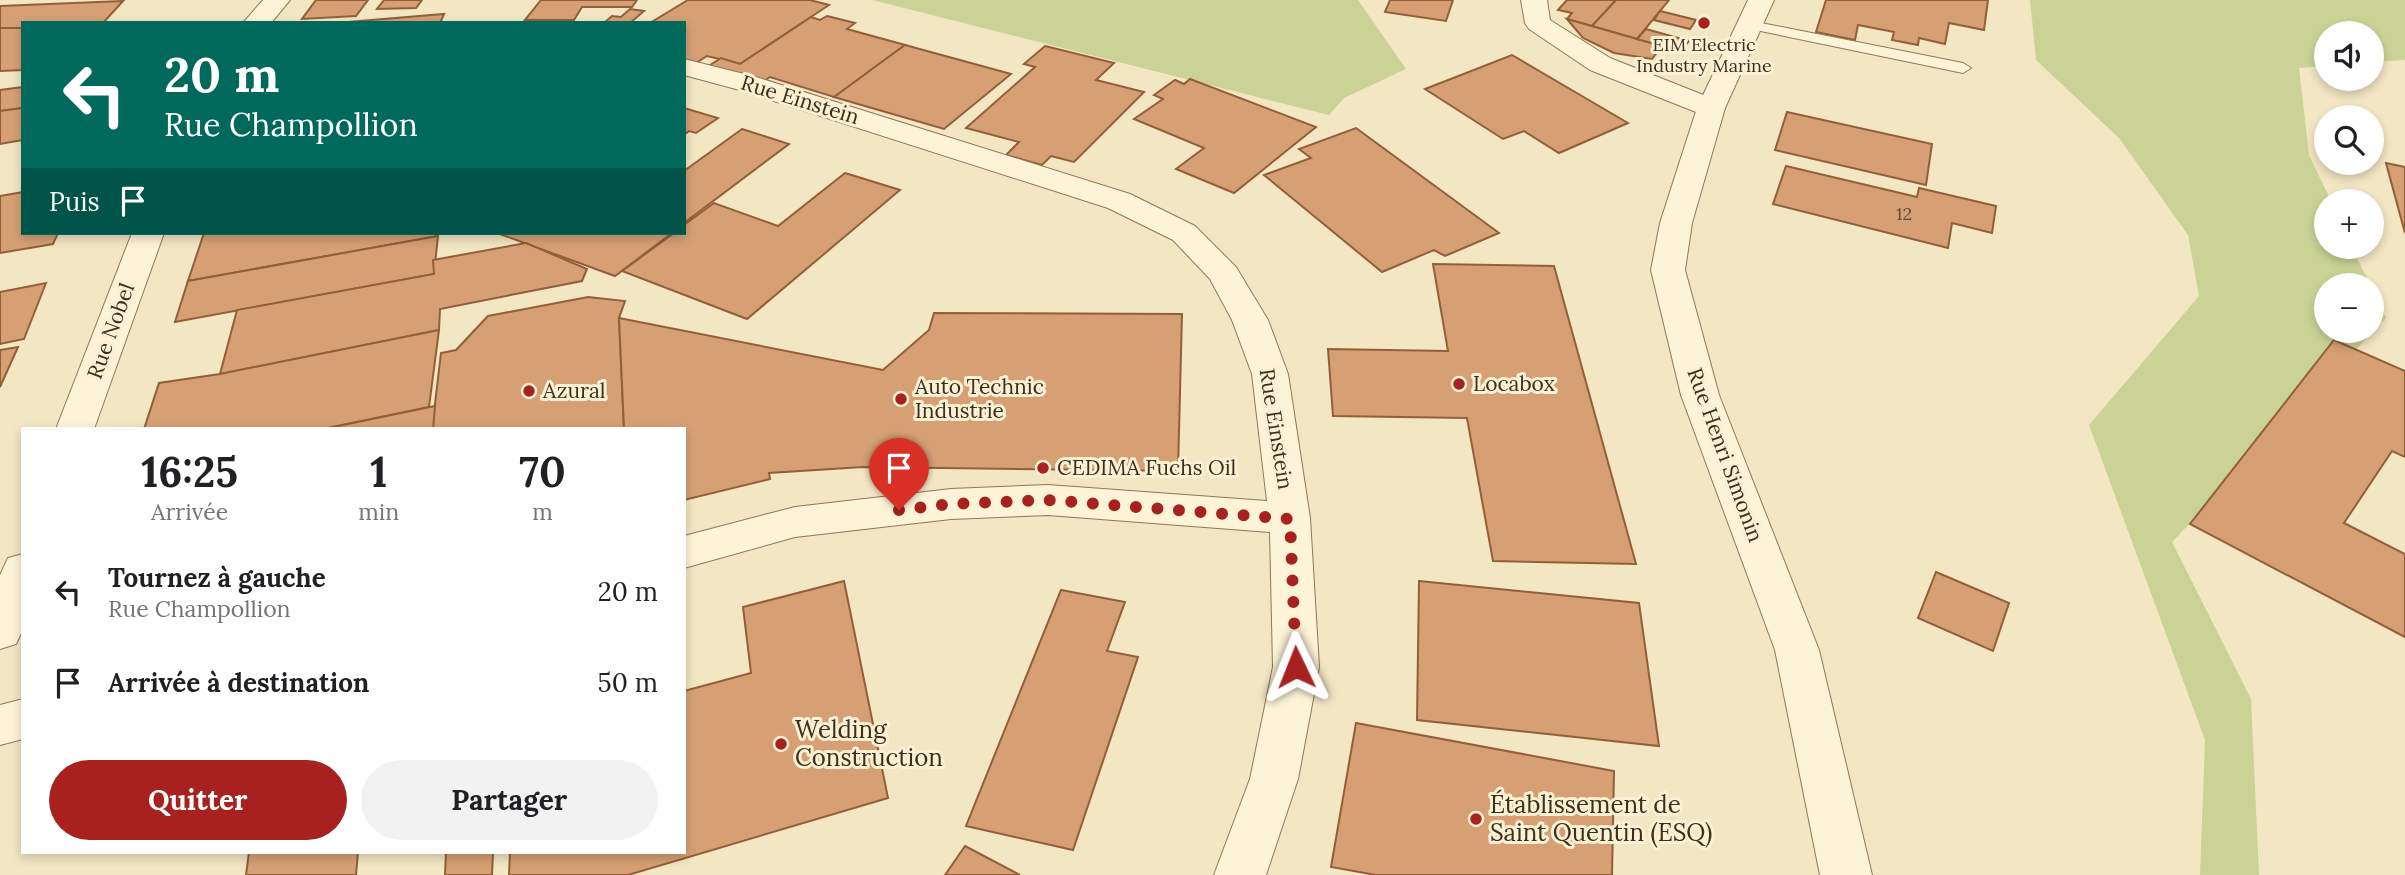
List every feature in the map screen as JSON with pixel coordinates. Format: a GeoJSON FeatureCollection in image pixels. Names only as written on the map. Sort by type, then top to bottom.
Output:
{"type":"FeatureCollection","features":[{"type":"Feature","properties":{"kind":"street"},"geometry":{"type":"LineString","coordinates":[[258,21],[277,0]]}},
{"type":"Feature","properties":{"kind":"street"},"geometry":{"type":"LineString","coordinates":[[1534,0],[1538,23],[1600,64],[1711,108]]}},
{"type":"Feature","properties":{"kind":"street","name":"Rue Henri Simonin"},"geometry":{"type":"LineString","coordinates":[[1756,12],[1711,108],[1676,223],[1668,270],[1700,395],[1797,650],[1846,875]]}},
{"type":"Feature","properties":{"kind":"street","name":"Rue Einstein"},"geometry":{"type":"LineString","coordinates":[[686,68],[772,91],[1119,201],[1184,233],[1224,274],[1250,320],[1270,374],[1290,519],[1296,667],[1274,779],[1240,875]]}},
{"type":"Feature","properties":{"kind":"street","name":"Rue Nobel"},"geometry":{"type":"LineString","coordinates":[[76,427],[147,235]]}},
{"type":"Feature","properties":{"kind":"street"},"geometry":{"type":"LineString","coordinates":[[686,551],[795,522],[951,504],[1048,500],[1290,519]]}},
{"type":"Feature","properties":{"kind":"street"},"geometry":{"type":"LineString","coordinates":[[0,631],[21,575]]}},
{"type":"Feature","properties":{"kind":"street"},"geometry":{"type":"LineString","coordinates":[[0,725],[21,720]]}},
{"type":"Feature","properties":{"kind":"lane"},"geometry":{"type":"LineString","coordinates":[[1756,12],[1963,68]]}},
{"type":"Feature","properties":{"kind":"green space"},"geometry":{"type":"Polygon","coordinates":[[[872,0],[1358,0],[1406,69],[1344,98],[1329,115],[872,0]]]}},
{"type":"Feature","properties":{"kind":"green space"},"geometry":{"type":"Polygon","coordinates":[[[2030,0],[2405,0],[2405,60],[2384,61],[2384,21],[2314,21],[2314,67],[2299,68],[2309,155],[2314,165],[2314,175],[2319,175],[2325,189],[2314,189],[2314,259],[2358,259],[2364,273],[2314,273],[2314,343],[2362,343],[2172,542],[2251,699],[2259,875],[2200,875],[2205,740],[2089,425],[2199,296],[2188,235],[2119,138],[2036,60],[2030,0]]]}},
{"type":"Feature","properties":{"kind":"building"},"geometry":{"type":"Polygon","coordinates":[[[316,0],[368,0],[356,16],[302,19],[316,0]]]}},
{"type":"Feature","properties":{"kind":"building"},"geometry":{"type":"Polygon","coordinates":[[[384,0],[422,0],[416,8],[377,9],[384,0]]]}},
{"type":"Feature","properties":{"kind":"building"},"geometry":{"type":"Polygon","coordinates":[[[541,0],[637,0],[632,7],[582,7],[574,20],[525,20],[541,0]]]}},
{"type":"Feature","properties":{"kind":"building"},"geometry":{"type":"Polygon","coordinates":[[[688,0],[810,0],[829,5],[740,64],[707,56],[696,63],[686,60],[686,21],[653,21],[688,0]]]}},
{"type":"Feature","properties":{"kind":"building"},"geometry":{"type":"Polygon","coordinates":[[[1390,0],[1453,0],[1446,21],[1385,12],[1390,0]]]}},
{"type":"Feature","properties":{"kind":"building"},"geometry":{"type":"Polygon","coordinates":[[[1567,0],[1616,0],[1592,26],[1567,19],[1572,13],[1558,10],[1567,0]]]}},
{"type":"Feature","properties":{"kind":"building"},"geometry":{"type":"Polygon","coordinates":[[[1616,0],[1669,0],[1637,39],[1592,26],[1616,0]]]}},
{"type":"Feature","properties":{"kind":"building"},"geometry":{"type":"Polygon","coordinates":[[[1826,0],[1988,0],[1984,30],[1949,23],[1945,44],[1919,38],[1918,45],[1892,40],[1894,32],[1858,25],[1855,40],[1816,32],[1826,0]]]}},
{"type":"Feature","properties":{"kind":"building"},"geometry":{"type":"Polygon","coordinates":[[[123,1],[105,21],[21,21],[21,28],[0,28],[0,6],[123,1]]]}},
{"type":"Feature","properties":{"kind":"building"},"geometry":{"type":"Polygon","coordinates":[[[630,9],[644,11],[632,21],[606,21],[612,16],[621,17],[630,9]]]}},
{"type":"Feature","properties":{"kind":"building"},"geometry":{"type":"Polygon","coordinates":[[[1660,11],[1696,20],[1690,29],[1654,20],[1660,11]]]}},
{"type":"Feature","properties":{"kind":"building"},"geometry":{"type":"Polygon","coordinates":[[[444,14],[441,21],[360,21],[444,14]]]}},
{"type":"Feature","properties":{"kind":"building"},"geometry":{"type":"Polygon","coordinates":[[[827,16],[855,23],[847,29],[905,45],[834,97],[770,77],[758,85],[704,69],[721,58],[740,64],[811,17],[820,20],[827,16]]]}},
{"type":"Feature","properties":{"kind":"building"},"geometry":{"type":"Polygon","coordinates":[[[1567,19],[1662,46],[1652,59],[1614,53],[1583,38],[1567,19]]]}},
{"type":"Feature","properties":{"kind":"building"},"geometry":{"type":"Polygon","coordinates":[[[0,28],[21,28],[21,70],[0,71],[0,28]]]}},
{"type":"Feature","properties":{"kind":"building"},"geometry":{"type":"Polygon","coordinates":[[[1646,29],[1689,41],[1680,51],[1637,39],[1646,29]]]}},
{"type":"Feature","properties":{"kind":"building"},"geometry":{"type":"Polygon","coordinates":[[[905,45],[1011,74],[944,129],[834,97],[905,45]]]}},
{"type":"Feature","properties":{"kind":"building"},"geometry":{"type":"Polygon","coordinates":[[[1045,46],[1114,63],[1096,80],[1144,92],[1074,162],[1051,156],[1042,165],[1006,155],[1019,142],[966,128],[1035,67],[1024,64],[1045,46]]]}},
{"type":"Feature","properties":{"kind":"building"},"geometry":{"type":"Polygon","coordinates":[[[1512,55],[1628,123],[1559,153],[1524,131],[1503,139],[1425,89],[1512,55]]]}},
{"type":"Feature","properties":{"kind":"building"},"geometry":{"type":"Polygon","coordinates":[[[1190,79],[1316,127],[1234,193],[1176,169],[1204,148],[1134,119],[1163,99],[1154,95],[1175,80],[1184,84],[1190,79]]]}},
{"type":"Feature","properties":{"kind":"building"},"geometry":{"type":"Polygon","coordinates":[[[21,87],[21,108],[0,111],[0,90],[21,87]]]}},
{"type":"Feature","properties":{"kind":"building"},"geometry":{"type":"Polygon","coordinates":[[[21,108],[21,140],[0,144],[0,111],[21,108]]]}},
{"type":"Feature","properties":{"kind":"building"},"geometry":{"type":"Polygon","coordinates":[[[686,109],[718,118],[696,133],[689,131],[686,133],[686,109]]]}},
{"type":"Feature","properties":{"kind":"building"},"geometry":{"type":"Polygon","coordinates":[[[1787,112],[1932,144],[1926,185],[1775,150],[1787,112]]]}},
{"type":"Feature","properties":{"kind":"building"},"geometry":{"type":"Polygon","coordinates":[[[1356,128],[1499,233],[1445,256],[1434,250],[1382,272],[1264,175],[1311,158],[1299,149],[1356,128]]]}},
{"type":"Feature","properties":{"kind":"building"},"geometry":{"type":"Polygon","coordinates":[[[742,129],[789,144],[686,221],[686,170],[742,129]]]}},
{"type":"Feature","properties":{"kind":"building"},"geometry":{"type":"Polygon","coordinates":[[[2386,163],[2405,167],[2405,233],[2386,163]]]}},
{"type":"Feature","properties":{"kind":"building"},"geometry":{"type":"Polygon","coordinates":[[[1786,166],[1917,197],[1919,188],[1996,206],[1992,233],[1952,223],[1948,248],[1773,204],[1786,166]]]}},
{"type":"Feature","properties":{"kind":"building"},"geometry":{"type":"Polygon","coordinates":[[[845,173],[900,190],[747,319],[622,271],[671,235],[686,235],[686,224],[714,203],[778,226],[845,173]]]}},
{"type":"Feature","properties":{"kind":"building"},"geometry":{"type":"Polygon","coordinates":[[[21,192],[21,235],[57,235],[53,244],[0,253],[0,196],[21,192]]]}},
{"type":"Feature","properties":{"kind":"building"},"geometry":{"type":"Polygon","coordinates":[[[203,235],[438,235],[438,236],[188,281],[203,235]]]}},
{"type":"Feature","properties":{"kind":"building"},"geometry":{"type":"Polygon","coordinates":[[[502,235],[669,235],[615,276],[502,235]]]}},
{"type":"Feature","properties":{"kind":"building"},"geometry":{"type":"Polygon","coordinates":[[[438,236],[434,274],[175,322],[188,281],[438,236]]]}},
{"type":"Feature","properties":{"kind":"building"},"geometry":{"type":"Polygon","coordinates":[[[526,243],[587,269],[582,281],[440,309],[439,330],[220,374],[237,310],[434,274],[433,260],[526,243]]]}},
{"type":"Feature","properties":{"kind":"building","name":"Locabox"},"geometry":{"type":"Polygon","coordinates":[[[1433,264],[1554,266],[1636,564],[1493,561],[1467,418],[1333,416],[1328,349],[1448,351],[1433,264]]]}},
{"type":"Feature","properties":{"kind":"building"},"geometry":{"type":"Polygon","coordinates":[[[46,283],[24,339],[0,344],[0,292],[46,283]]]}},
{"type":"Feature","properties":{"kind":"building","name":"Azural"},"geometry":{"type":"Polygon","coordinates":[[[588,297],[625,301],[619,318],[624,427],[432,427],[441,353],[456,350],[488,316],[588,297]]]}},
{"type":"Feature","properties":{"kind":"building","name":"Auto Technic Industrie"},"geometry":{"type":"Polygon","coordinates":[[[934,313],[1182,314],[1178,471],[863,467],[769,473],[770,479],[686,500],[686,427],[624,427],[619,318],[883,370],[929,330],[934,313]]]}},
{"type":"Feature","properties":{"kind":"building"},"geometry":{"type":"Polygon","coordinates":[[[439,330],[429,407],[333,427],[145,427],[159,383],[220,374],[439,330]]]}},
{"type":"Feature","properties":{"kind":"building"},"geometry":{"type":"Polygon","coordinates":[[[2332,343],[2341,343],[2405,371],[2405,457],[2392,451],[2344,523],[2405,554],[2405,637],[2190,524],[2332,343]]]}},
{"type":"Feature","properties":{"kind":"building"},"geometry":{"type":"Polygon","coordinates":[[[18,347],[0,387],[0,350],[18,347]]]}},
{"type":"Feature","properties":{"kind":"building"},"geometry":{"type":"Polygon","coordinates":[[[435,406],[433,427],[334,427],[435,406]]]}},
{"type":"Feature","properties":{"kind":"building"},"geometry":{"type":"Polygon","coordinates":[[[1936,572],[2009,603],[1993,651],[1918,618],[1936,572]]]}},
{"type":"Feature","properties":{"kind":"building","name":"Welding Construction"},"geometry":{"type":"Polygon","coordinates":[[[844,581],[888,798],[628,875],[509,875],[510,854],[686,854],[686,690],[751,673],[743,607],[844,581]]]}},
{"type":"Feature","properties":{"kind":"building"},"geometry":{"type":"Polygon","coordinates":[[[1419,581],[1639,603],[1659,746],[1417,720],[1419,581]]]}},
{"type":"Feature","properties":{"kind":"building"},"geometry":{"type":"Polygon","coordinates":[[[1061,590],[1125,602],[1107,651],[1138,657],[1073,850],[966,826],[1061,590]]]}},
{"type":"Feature","properties":{"kind":"building","name":"Établissement de Saint Quentin (ESQ)"},"geometry":{"type":"Polygon","coordinates":[[[1356,723],[1614,771],[1612,875],[1376,875],[1331,867],[1356,723]]]}},
{"type":"Feature","properties":{"kind":"building"},"geometry":{"type":"Polygon","coordinates":[[[965,846],[1020,875],[945,875],[965,846]]]}},
{"type":"Feature","properties":{"kind":"building"},"geometry":{"type":"Polygon","coordinates":[[[249,854],[358,854],[356,875],[246,875],[249,854]]]}},
{"type":"Feature","properties":{"kind":"building"},"geometry":{"type":"Polygon","coordinates":[[[446,854],[493,854],[492,875],[445,875],[446,854]]]}},
{"type":"Feature","properties":{"kind":"place","name":"EIM Electric Industry Marine"},"geometry":{"type":"Point","coordinates":[1704,23]}},
{"type":"Feature","properties":{"kind":"place","name":"Locabox"},"geometry":{"type":"Point","coordinates":[1459,384]}},
{"type":"Feature","properties":{"kind":"place","name":"Azural"},"geometry":{"type":"Point","coordinates":[529,391]}},
{"type":"Feature","properties":{"kind":"place","name":"Auto Technic Industrie"},"geometry":{"type":"Point","coordinates":[901,399]}},
{"type":"Feature","properties":{"kind":"place","name":"CEDIMA Fuchs Oil"},"geometry":{"type":"Point","coordinates":[1043,468]}},
{"type":"Feature","properties":{"kind":"place","name":"Welding Construction"},"geometry":{"type":"Point","coordinates":[781,744]}},
{"type":"Feature","properties":{"kind":"place","name":"Établissement de Saint Quentin (ESQ)"},"geometry":{"type":"Point","coordinates":[1476,819]}},
{"type":"Feature","properties":{"kind":"route"},"geometry":{"type":"LineString","coordinates":[[899,510],[951,504],[1048,500],[1290,519],[1296,667]]}}]}
